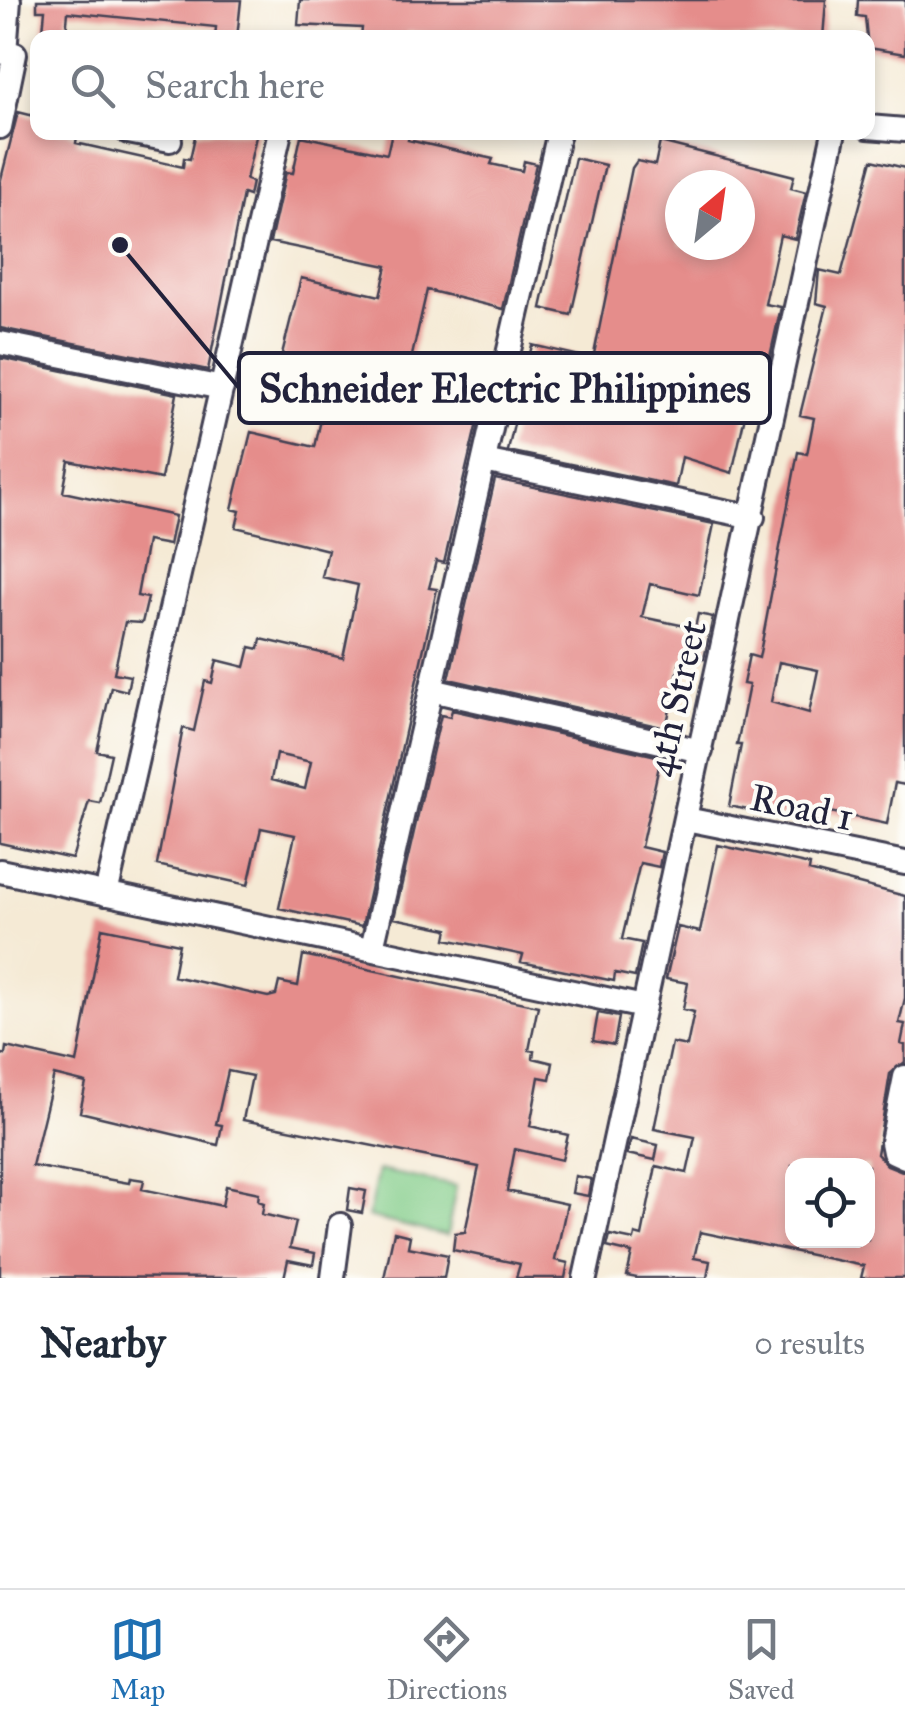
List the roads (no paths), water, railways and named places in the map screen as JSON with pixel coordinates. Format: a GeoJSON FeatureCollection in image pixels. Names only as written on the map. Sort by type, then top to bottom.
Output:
{"type":"FeatureCollection","features":[{"type":"Feature","properties":{"kind":"street"},"geometry":{"type":"LineString","coordinates":[[0,127],[14,54],[9,0]]}},
{"type":"Feature","properties":{"kind":"street"},"geometry":{"type":"LineString","coordinates":[[875,128],[905,130]]}},
{"type":"Feature","properties":{"kind":"street"},"geometry":{"type":"LineString","coordinates":[[106,894],[278,140]]}},
{"type":"Feature","properties":{"kind":"street"},"geometry":{"type":"LineString","coordinates":[[372,948],[557,140]]}},
{"type":"Feature","properties":{"kind":"street","name":"4th Street"},"geometry":{"type":"LineString","coordinates":[[585,1278],[832,140]]}},
{"type":"Feature","properties":{"kind":"street"},"geometry":{"type":"LineString","coordinates":[[0,343],[222,388]]}},
{"type":"Feature","properties":{"kind":"street"},"geometry":{"type":"LineString","coordinates":[[484,461],[752,517]]}},
{"type":"Feature","properties":{"kind":"street"},"geometry":{"type":"LineString","coordinates":[[431,690],[700,751]]}},
{"type":"Feature","properties":{"kind":"street","name":"Road 1"},"geometry":{"type":"LineString","coordinates":[[686,818],[905,863]]}},
{"type":"Feature","properties":{"kind":"street"},"geometry":{"type":"LineString","coordinates":[[0,871],[644,1007]]}},
{"type":"Feature","properties":{"kind":"street"},"geometry":{"type":"LineString","coordinates":[[905,1078],[892,1142],[894,1152],[905,1157]]}},
{"type":"Feature","properties":{"kind":"street"},"geometry":{"type":"LineString","coordinates":[[333,1278],[340,1225]]}},
{"type":"Feature","properties":{"kind":"place","name":"Schneider Electric Philippines"},"geometry":{"type":"Point","coordinates":[120,245]}}]}
